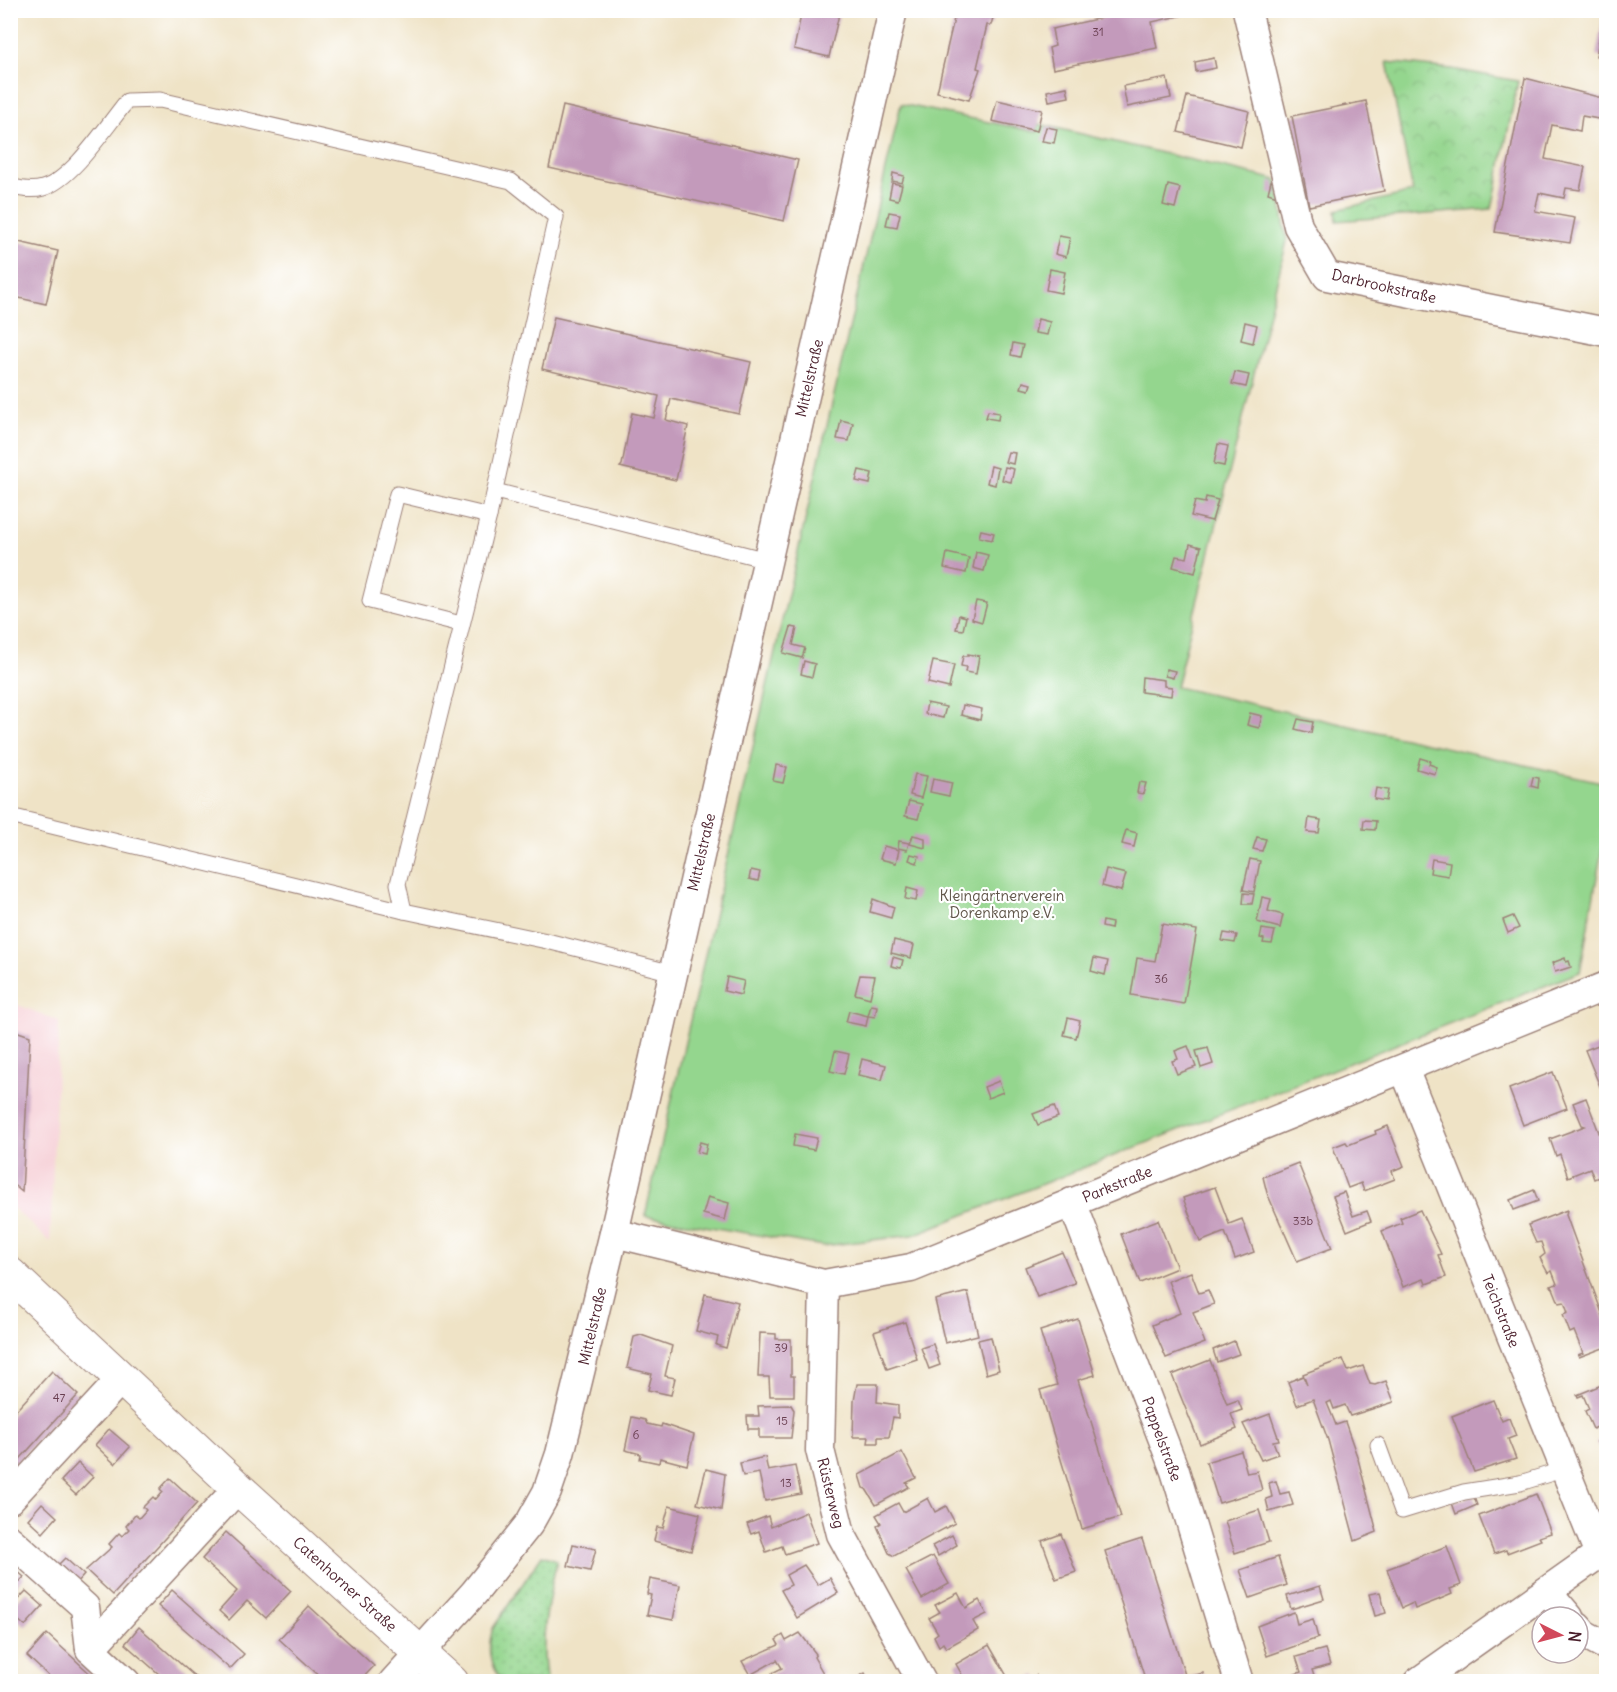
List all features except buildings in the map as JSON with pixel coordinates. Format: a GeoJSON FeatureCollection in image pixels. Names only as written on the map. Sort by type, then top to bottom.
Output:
{"type":"FeatureCollection","features":[{"type":"Feature","properties":{"kind":"street","name":"Mittelstraße"},"geometry":{"type":"LineString","coordinates":[[393,1682],[474,1593],[529,1524],[547,1492],[573,1406],[893,10]]}},
{"type":"Feature","properties":{"kind":"street","name":"Darbrookstraße"},"geometry":{"type":"LineString","coordinates":[[1247,10],[1298,226],[1326,276],[1606,332]]}},
{"type":"Feature","properties":{"kind":"street","name":"Parkstraße"},"geometry":{"type":"LineString","coordinates":[[614,1233],[824,1284],[911,1268],[1606,986]]}},
{"type":"Feature","properties":{"kind":"street","name":"Teichstraße"},"geometry":{"type":"LineString","coordinates":[[1404,1069],[1565,1469],[1603,1551]]}},
{"type":"Feature","properties":{"kind":"street","name":"Pappelstraße"},"geometry":{"type":"LineString","coordinates":[[1072,1202],[1175,1471],[1239,1682]]}},
{"type":"Feature","properties":{"kind":"street","name":"Catenhorner Straße"},"geometry":{"type":"LineString","coordinates":[[10,1274],[238,1488],[452,1682]]}},
{"type":"Feature","properties":{"kind":"street","name":"Rüsterweg"},"geometry":{"type":"LineString","coordinates":[[824,1284],[820,1450],[841,1534],[922,1682]]}},
{"type":"Feature","properties":{"kind":"street"},"geometry":{"type":"LineString","coordinates":[[10,1499],[122,1378]]}},
{"type":"Feature","properties":{"kind":"street"},"geometry":{"type":"LineString","coordinates":[[90,1648],[238,1488]]}},
{"type":"Feature","properties":{"kind":"street"},"geometry":{"type":"LineString","coordinates":[[10,1540],[85,1607],[90,1648],[126,1682]]}},
{"type":"Feature","properties":{"kind":"street"},"geometry":{"type":"LineString","coordinates":[[1418,1682],[1603,1551]]}},
{"type":"Feature","properties":{"kind":"street"},"geometry":{"type":"LineString","coordinates":[[1547,1591],[1559,1605]]}},
{"type":"Feature","properties":{"kind":"street"},"geometry":{"type":"LineString","coordinates":[[1590,1637],[1606,1646]]}},
{"type":"Feature","properties":{"kind":"lane"},"geometry":{"type":"LineString","coordinates":[[10,186],[21,189],[42,188],[59,180],[127,101],[160,99],[511,181],[556,217],[495,491],[398,884],[404,911]]}},
{"type":"Feature","properties":{"kind":"lane"},"geometry":{"type":"LineString","coordinates":[[495,491],[767,560]]}},
{"type":"Feature","properties":{"kind":"lane"},"geometry":{"type":"LineString","coordinates":[[461,624],[370,601],[397,494],[489,516]]}},
{"type":"Feature","properties":{"kind":"lane"},"geometry":{"type":"LineString","coordinates":[[10,816],[404,911],[547,941],[673,973]]}},
{"type":"Feature","properties":{"kind":"lane"},"geometry":{"type":"LineString","coordinates":[[1378,1445],[1402,1511],[1464,1492],[1520,1483],[1565,1469]]}},
{"type":"Feature","properties":{"kind":"shaded area"},"geometry":{"type":"Polygon","coordinates":[[[10,1002],[59,1021],[50,1242],[11,1206],[10,1002]]]}},
{"type":"Feature","properties":{"kind":"green space"},"geometry":{"type":"Polygon","coordinates":[[[1387,62],[1452,69],[1518,81],[1492,209],[1337,221],[1336,210],[1413,192],[1387,62]]]}},
{"type":"Feature","properties":{"kind":"green space","name":"Kleingärtnerverein Dorenkamp e.V."},"geometry":{"type":"Polygon","coordinates":[[[901,104],[1037,132],[1039,124],[1277,180],[1287,241],[1176,687],[1606,783],[1606,827],[1580,972],[913,1235],[823,1246],[645,1216],[901,104]]]}},
{"type":"Feature","properties":{"kind":"green space"},"geometry":{"type":"Polygon","coordinates":[[[542,1555],[557,1560],[544,1635],[547,1681],[502,1681],[491,1662],[490,1642],[493,1628],[542,1555]]]}}]}
